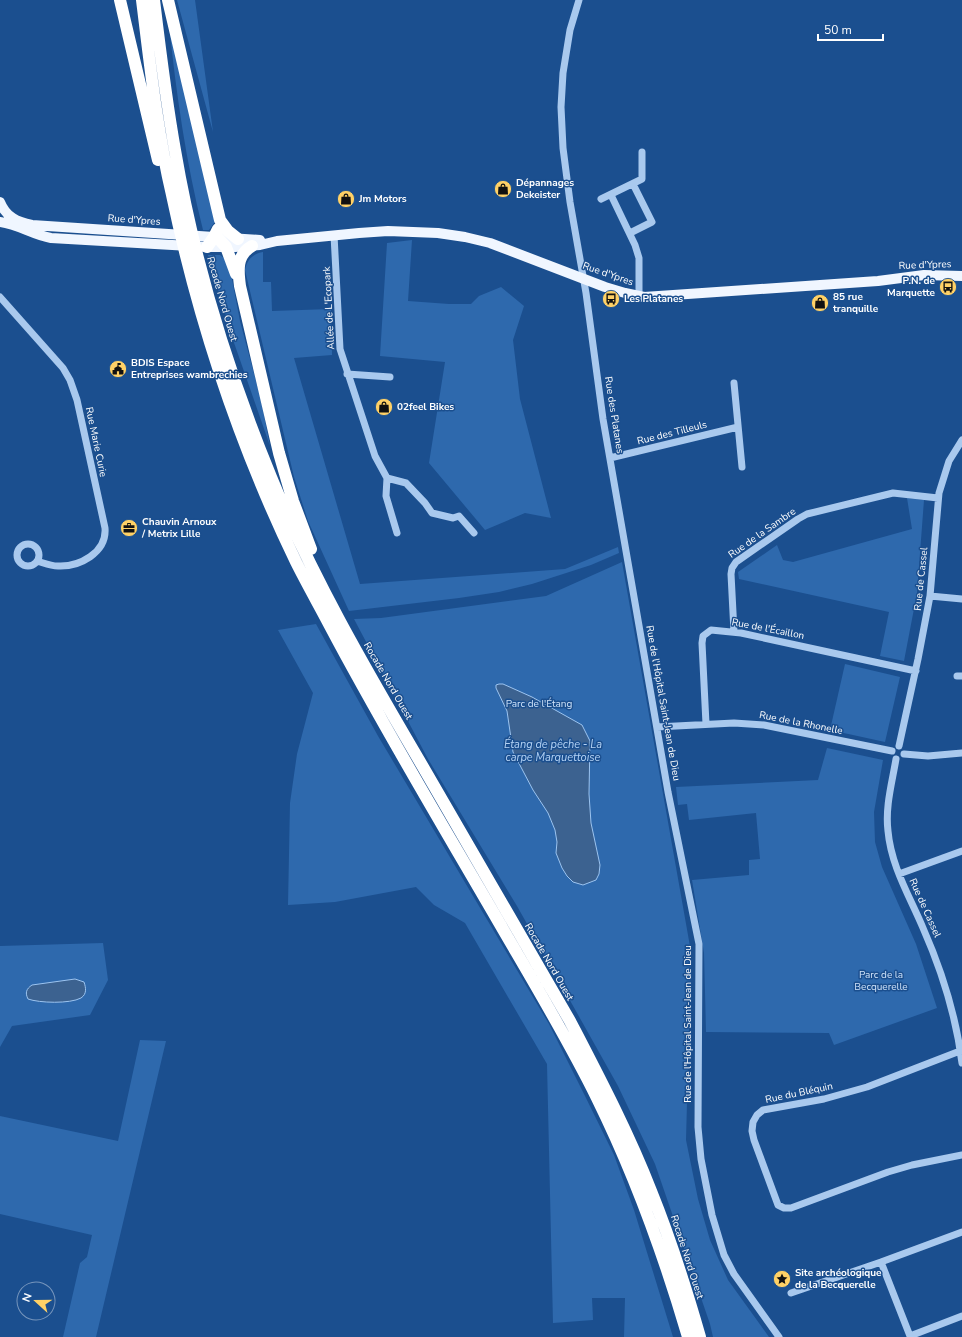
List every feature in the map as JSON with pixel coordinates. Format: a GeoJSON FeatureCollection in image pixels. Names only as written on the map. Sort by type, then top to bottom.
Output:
{"type":"FeatureCollection","features":[{"type":"Feature","properties":{"kind":"highway"},"geometry":{"type":"LineString","coordinates":[[120,0],[155,152],[172,196]]}},
{"type":"Feature","properties":{"kind":"highway","name":"Rocade Nord Ouest"},"geometry":{"type":"LineString","coordinates":[[142,0],[154,94],[172,196],[183,219]]}},
{"type":"Feature","properties":{"kind":"highway","name":"Rocade Nord Ouest"},"geometry":{"type":"LineString","coordinates":[[154,0],[183,219],[195,271],[252,430],[289,520],[341,634],[387,728],[546,1004],[612,1130],[645,1207],[688,1337]]}},
{"type":"Feature","properties":{"kind":"highway"},"geometry":{"type":"LineString","coordinates":[[168,0],[220,220],[228,231],[238,239]]}},
{"type":"Feature","properties":{"kind":"highway"},"geometry":{"type":"LineString","coordinates":[[207,247],[216,237],[220,220]]}},
{"type":"Feature","properties":{"kind":"highway"},"geometry":{"type":"LineString","coordinates":[[216,237],[226,247],[240,286]]}},
{"type":"Feature","properties":{"kind":"highway"},"geometry":{"type":"LineString","coordinates":[[252,246],[244,252],[240,258],[238,272],[240,286],[279,453],[293,501],[316,561],[323,595]]}},
{"type":"Feature","properties":{"kind":"highway","name":"Rocade Nord Ouest"},"geometry":{"type":"LineString","coordinates":[[341,634],[388,707],[567,1016],[594,1067],[624,1127],[653,1196],[679,1270],[700,1337]]}},
{"type":"Feature","properties":{"kind":"main road","name":"Rue d'Ypres"},"geometry":{"type":"LineString","coordinates":[[0,202],[5,212],[12,218],[32,225],[277,241]]}},
{"type":"Feature","properties":{"kind":"main road","name":"Rue d'Ypres"},"geometry":{"type":"LineString","coordinates":[[0,222],[13,224],[39,235],[51,238],[207,247],[252,246],[277,241],[388,231],[452,234],[490,243],[617,291],[639,296],[656,297],[817,285],[924,275],[962,276]]}},
{"type":"Feature","properties":{"kind":"street","name":"Rue des Platanes"},"geometry":{"type":"LineString","coordinates":[[580,0],[568,42],[562,82],[561,107],[563,148],[584,279],[599,392],[627,554]]}},
{"type":"Feature","properties":{"kind":"street"},"geometry":{"type":"LineString","coordinates":[[601,199],[642,179],[642,152]]}},
{"type":"Feature","properties":{"kind":"street"},"geometry":{"type":"LineString","coordinates":[[630,233],[652,222],[633,184]]}},
{"type":"Feature","properties":{"kind":"street"},"geometry":{"type":"LineString","coordinates":[[611,195],[630,233],[639,258],[639,296]]}},
{"type":"Feature","properties":{"kind":"street","name":"Allée de L'Ecopark"},"geometry":{"type":"LineString","coordinates":[[334,235],[340,349],[375,456],[387,478]]}},
{"type":"Feature","properties":{"kind":"street","name":"Rue Marie Curie"},"geometry":{"type":"LineString","coordinates":[[0,297],[53,356],[70,380],[77,400],[105,528],[105,535],[100,547],[93,555],[85,560],[60,566],[37,561]]}},
{"type":"Feature","properties":{"kind":"street"},"geometry":{"type":"LineString","coordinates":[[347,374],[390,377]]}},
{"type":"Feature","properties":{"kind":"street"},"geometry":{"type":"LineString","coordinates":[[734,383],[742,467]]}},
{"type":"Feature","properties":{"kind":"street","name":"Rue des Tilleuls"},"geometry":{"type":"LineString","coordinates":[[610,458],[738,427]]}},
{"type":"Feature","properties":{"kind":"street","name":"Rue de Cassel"},"geometry":{"type":"LineString","coordinates":[[899,746],[916,671],[930,596],[938,498],[949,461],[962,440]]}},
{"type":"Feature","properties":{"kind":"street"},"geometry":{"type":"LineString","coordinates":[[397,533],[386,496],[387,478],[406,483],[425,503],[432,513],[453,518],[459,516],[474,533]]}},
{"type":"Feature","properties":{"kind":"street","name":"Rue de la Sambre"},"geometry":{"type":"LineString","coordinates":[[734,632],[732,568],[736,562],[798,519],[807,514],[893,493],[938,498]]}},
{"type":"Feature","properties":{"kind":"street","name":"Rue de l'Hôpital Saint-Jean de Dieu"},"geometry":{"type":"LineString","coordinates":[[627,554],[657,727],[698,944],[698,1127],[699,1148],[706,1188],[714,1225],[734,1274],[779,1337]]}},
{"type":"Feature","properties":{"kind":"street"},"geometry":{"type":"LineString","coordinates":[[930,596],[962,599]]}},
{"type":"Feature","properties":{"kind":"street","name":"Rue de l'Écaillon"},"geometry":{"type":"LineString","coordinates":[[706,724],[702,640],[705,633],[711,630],[734,632],[916,671]]}},
{"type":"Feature","properties":{"kind":"street","name":"Rue de la Rhonelle"},"geometry":{"type":"LineString","coordinates":[[657,727],[744,723],[774,726],[892,752]]}},
{"type":"Feature","properties":{"kind":"street"},"geometry":{"type":"LineString","coordinates":[[899,746],[903,749],[904,754],[902,758],[896,759],[892,756],[892,752],[894,748],[899,746]]}},
{"type":"Feature","properties":{"kind":"street"},"geometry":{"type":"LineString","coordinates":[[904,754],[928,756],[962,753]]}},
{"type":"Feature","properties":{"kind":"street","name":"Rue de Cassel"},"geometry":{"type":"LineString","coordinates":[[896,759],[889,800],[887,823],[892,857],[939,968],[951,1007],[962,1063]]}},
{"type":"Feature","properties":{"kind":"street"},"geometry":{"type":"LineString","coordinates":[[899,874],[962,851]]}},
{"type":"Feature","properties":{"kind":"street","name":"Rue du Bléquin"},"geometry":{"type":"LineString","coordinates":[[960,1051],[867,1087],[824,1099],[763,1110],[757,1114],[752,1126],[752,1131],[778,1205],[784,1208],[791,1208],[888,1172],[912,1165],[962,1155]]}},
{"type":"Feature","properties":{"kind":"street"},"geometry":{"type":"LineString","coordinates":[[791,1293],[962,1232]]}},
{"type":"Feature","properties":{"kind":"street"},"geometry":{"type":"LineString","coordinates":[[881,1262],[910,1336],[962,1316]]}},
{"type":"Feature","properties":{"kind":"green space"},"geometry":{"type":"Polygon","coordinates":[[[177,0],[195,0],[213,132],[177,0]]]}},
{"type":"Feature","properties":{"kind":"green space"},"geometry":{"type":"Polygon","coordinates":[[[169,24],[214,215],[214,223],[209,230],[203,230],[192,179],[178,102],[169,24]]]}},
{"type":"Feature","properties":{"kind":"green space"},"geometry":{"type":"Polygon","coordinates":[[[412,240],[408,301],[471,304],[479,296],[501,287],[524,306],[513,340],[520,399],[551,518],[525,513],[485,530],[429,463],[445,362],[380,356],[387,243],[412,240]]]}},
{"type":"Feature","properties":{"kind":"green space"},"geometry":{"type":"Polygon","coordinates":[[[263,252],[263,282],[271,282],[272,311],[331,309],[332,355],[294,358],[360,584],[565,569],[618,547],[619,553],[591,565],[532,584],[499,592],[349,611],[308,521],[294,477],[245,270],[247,263],[251,258],[256,254],[263,252]]]}},
{"type":"Feature","properties":{"kind":"green space"},"geometry":{"type":"Polygon","coordinates":[[[208,255],[220,255],[224,258],[231,274],[240,321],[261,400],[270,446],[232,337],[208,255]]]}},
{"type":"Feature","properties":{"kind":"green space"},"geometry":{"type":"Polygon","coordinates":[[[907,498],[924,500],[917,593],[904,661],[880,656],[889,612],[739,579],[738,572],[777,545],[783,560],[793,562],[912,529],[907,498]]]}},
{"type":"Feature","properties":{"kind":"green space","name":"Parc de l'Étang"},"geometry":{"type":"Polygon","coordinates":[[[622,562],[691,952],[686,1140],[698,1199],[710,1240],[728,1280],[769,1337],[713,1337],[710,1324],[655,1164],[618,1086],[517,906],[428,759],[354,619],[381,618],[546,596],[622,562]]]}},
{"type":"Feature","properties":{"kind":"green space"},"geometry":{"type":"Polygon","coordinates":[[[316,624],[378,736],[549,1024],[614,1155],[634,1210],[673,1337],[624,1337],[625,1298],[592,1298],[593,1320],[553,1323],[547,1064],[465,923],[434,905],[416,887],[335,902],[288,905],[290,803],[297,754],[313,693],[278,630],[316,624]]]}},
{"type":"Feature","properties":{"kind":"green space"},"geometry":{"type":"Polygon","coordinates":[[[845,664],[900,677],[885,742],[830,730],[845,664]]]}},
{"type":"Feature","properties":{"kind":"green space","name":"Parc de la Becquerelle"},"geometry":{"type":"Polygon","coordinates":[[[827,748],[883,760],[874,812],[875,842],[882,867],[916,944],[937,1008],[834,1045],[829,1033],[706,1032],[704,953],[692,880],[749,875],[749,860],[760,859],[756,813],[689,820],[687,804],[678,805],[676,787],[818,780],[827,748]]]}},
{"type":"Feature","properties":{"kind":"green space"},"geometry":{"type":"Polygon","coordinates":[[[103,943],[108,980],[90,1015],[12,1026],[0,1047],[0,946],[103,943]]]}},
{"type":"Feature","properties":{"kind":"green space"},"geometry":{"type":"Polygon","coordinates":[[[140,1040],[166,1041],[96,1337],[63,1337],[80,1263],[87,1257],[92,1235],[0,1214],[0,1116],[118,1141],[140,1040]]]}},
{"type":"Feature","properties":{"kind":"water","name":"Étang de pêche - La carpe Marquettoise"},"geometry":{"type":"Polygon","coordinates":[[[503,684],[532,697],[582,725],[590,741],[589,794],[591,823],[600,865],[599,874],[596,880],[583,885],[573,882],[562,868],[556,853],[557,842],[555,830],[548,813],[533,790],[513,752],[507,711],[496,688],[496,685],[503,684]]]}},
{"type":"Feature","properties":{"kind":"water"},"geometry":{"type":"Polygon","coordinates":[[[75,979],[84,982],[86,989],[83,996],[76,1000],[47,1002],[28,999],[27,997],[27,990],[32,985],[75,979]]]}},
{"type":"Feature","properties":{"kind":"place","name":"Dépannages Dekeister"},"geometry":{"type":"Point","coordinates":[503,189]}},
{"type":"Feature","properties":{"kind":"place","name":"Jm Motors"},"geometry":{"type":"Point","coordinates":[346,199]}},
{"type":"Feature","properties":{"kind":"place","name":"P.N. de Marquette"},"geometry":{"type":"Point","coordinates":[948,287]}},
{"type":"Feature","properties":{"kind":"place","name":"Les Platanes"},"geometry":{"type":"Point","coordinates":[611,299]}},
{"type":"Feature","properties":{"kind":"place","name":"85 rue tranquille"},"geometry":{"type":"Point","coordinates":[820,303]}},
{"type":"Feature","properties":{"kind":"place","name":"BDIS Espace Entreprises wambrechies"},"geometry":{"type":"Point","coordinates":[118,369]}},
{"type":"Feature","properties":{"kind":"place","name":"02feel Bikes"},"geometry":{"type":"Point","coordinates":[384,407]}},
{"type":"Feature","properties":{"kind":"place","name":"Chauvin Arnoux / Metrix Lille"},"geometry":{"type":"Point","coordinates":[129,528]}},
{"type":"Feature","properties":{"kind":"place","name":"Site archéologique de la Becquerelle"},"geometry":{"type":"Point","coordinates":[782,1279]}}]}
